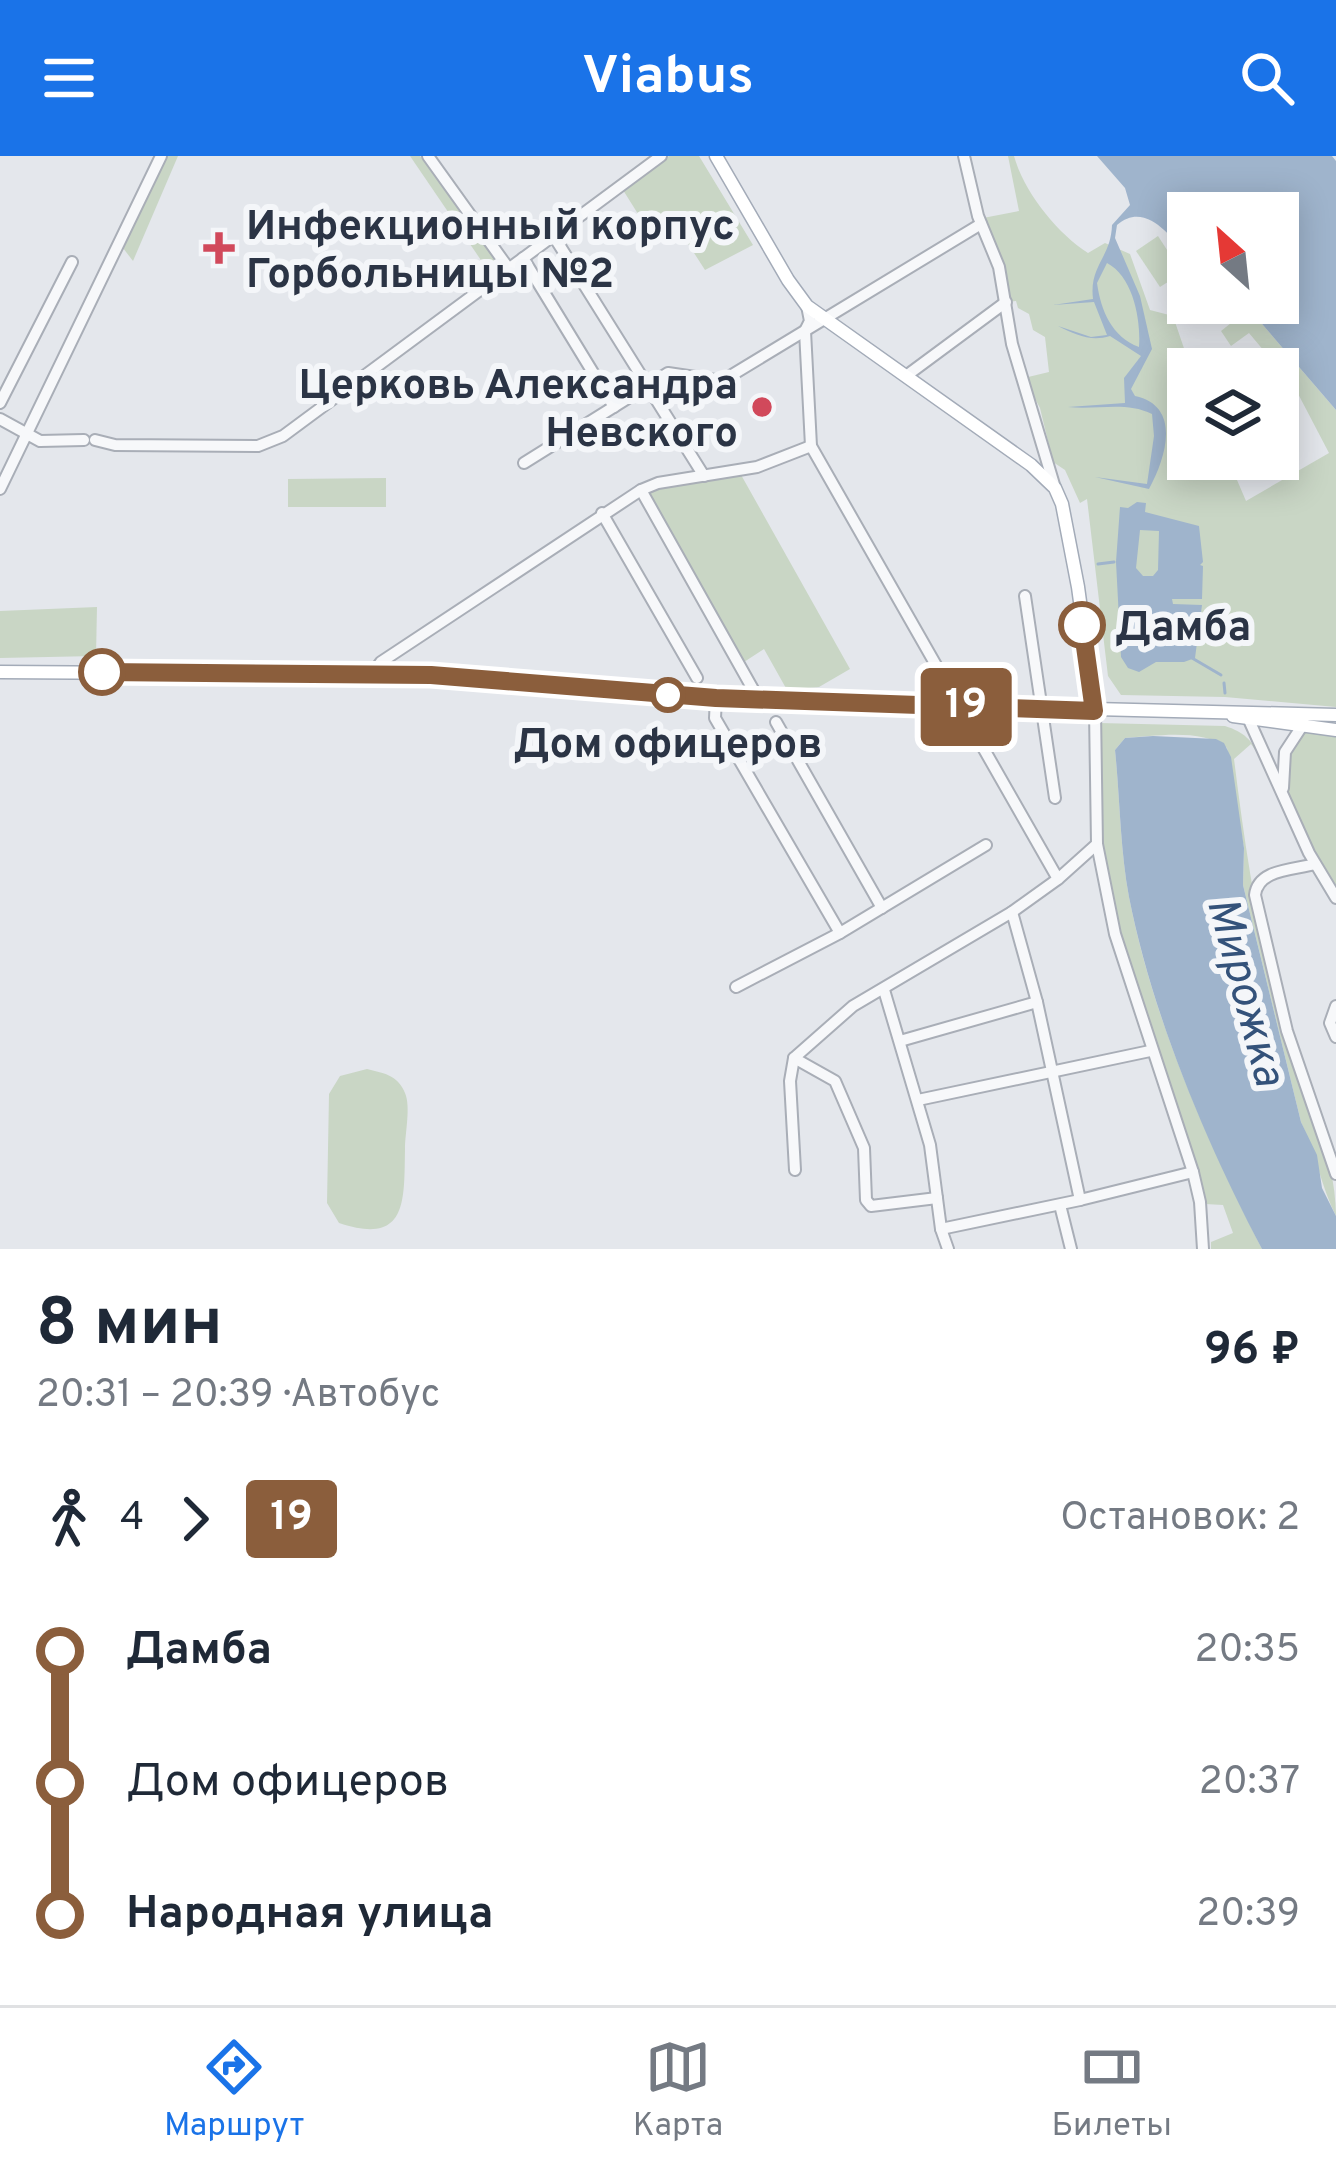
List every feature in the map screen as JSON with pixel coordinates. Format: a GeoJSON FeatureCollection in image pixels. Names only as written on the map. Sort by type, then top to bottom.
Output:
{"type":"FeatureCollection","features":[{"type":"Feature","properties":{"kind":"main road"},"geometry":{"type":"LineString","coordinates":[[716,156],[807,306],[1030,465],[1055,488],[1078,587],[1094,711]]}},
{"type":"Feature","properties":{"kind":"main road"},"geometry":{"type":"LineString","coordinates":[[0,672],[431,675],[759,700],[1336,715]]}},
{"type":"Feature","properties":{"kind":"main road"},"geometry":{"type":"LineString","coordinates":[[1214,712],[1336,730]]}},
{"type":"Feature","properties":{"kind":"street"},"geometry":{"type":"LineString","coordinates":[[428,156],[509,269]]}},
{"type":"Feature","properties":{"kind":"street"},"geometry":{"type":"LineString","coordinates":[[0,419],[40,441],[258,446],[295,427],[661,156]]}},
{"type":"Feature","properties":{"kind":"street"},"geometry":{"type":"LineString","coordinates":[[964,156],[981,224],[999,267],[1023,388],[1055,488]]}},
{"type":"Feature","properties":{"kind":"street"},"geometry":{"type":"LineString","coordinates":[[0,490],[158,157]]}},
{"type":"Feature","properties":{"kind":"street"},"geometry":{"type":"LineString","coordinates":[[524,463],[668,373],[722,381],[981,224]]}},
{"type":"Feature","properties":{"kind":"street"},"geometry":{"type":"LineString","coordinates":[[553,236],[704,476]]}},
{"type":"Feature","properties":{"kind":"street"},"geometry":{"type":"LineString","coordinates":[[523,258],[614,407]]}},
{"type":"Feature","properties":{"kind":"street"},"geometry":{"type":"LineString","coordinates":[[0,403],[72,262]]}},
{"type":"Feature","properties":{"kind":"street"},"geometry":{"type":"LineString","coordinates":[[906,376],[1006,302]]}},
{"type":"Feature","properties":{"kind":"street"},"geometry":{"type":"LineString","coordinates":[[807,306],[811,446],[1058,880]]}},
{"type":"Feature","properties":{"kind":"street"},"geometry":{"type":"LineString","coordinates":[[372,674],[381,662],[641,490],[757,467],[811,446]]}},
{"type":"Feature","properties":{"kind":"street"},"geometry":{"type":"LineString","coordinates":[[641,490],[759,700]]}},
{"type":"Feature","properties":{"kind":"street"},"geometry":{"type":"LineString","coordinates":[[602,513],[698,678]]}},
{"type":"Feature","properties":{"kind":"street"},"geometry":{"type":"LineString","coordinates":[[1025,596],[1055,798]]}},
{"type":"Feature","properties":{"kind":"street"},"geometry":{"type":"LineString","coordinates":[[716,698],[715,718],[840,933]]}},
{"type":"Feature","properties":{"kind":"street"},"geometry":{"type":"LineString","coordinates":[[1094,711],[1096,844],[1115,934],[1200,1202],[1203,1249]]}},
{"type":"Feature","properties":{"kind":"street"},"geometry":{"type":"LineString","coordinates":[[1283,791],[1285,752],[1300,726],[1319,714]]}},
{"type":"Feature","properties":{"kind":"street"},"geometry":{"type":"LineString","coordinates":[[1249,720],[1333,893]]}},
{"type":"Feature","properties":{"kind":"street"},"geometry":{"type":"LineString","coordinates":[[776,722],[882,908]]}},
{"type":"Feature","properties":{"kind":"street"},"geometry":{"type":"LineString","coordinates":[[795,1170],[790,1081],[794,1058],[853,1006],[1012,912],[1058,880],[1096,844]]}},
{"type":"Feature","properties":{"kind":"street"},"geometry":{"type":"LineString","coordinates":[[736,987],[840,933],[986,845]]}},
{"type":"Feature","properties":{"kind":"street"},"geometry":{"type":"LineString","coordinates":[[1315,864],[1262,878],[1255,895],[1287,1030],[1336,1174]]}},
{"type":"Feature","properties":{"kind":"street"},"geometry":{"type":"LineString","coordinates":[[1012,912],[1080,1201]]}},
{"type":"Feature","properties":{"kind":"street"},"geometry":{"type":"LineString","coordinates":[[884,990],[918,1100],[937,1198],[939,1249]]}},
{"type":"Feature","properties":{"kind":"street"},"geometry":{"type":"LineString","coordinates":[[900,1041],[1036,1002]]}},
{"type":"Feature","properties":{"kind":"street"},"geometry":{"type":"LineString","coordinates":[[1336,1006],[1330,1023],[1336,1037]]}},
{"type":"Feature","properties":{"kind":"street"},"geometry":{"type":"LineString","coordinates":[[918,1100],[1150,1051]]}},
{"type":"Feature","properties":{"kind":"street"},"geometry":{"type":"LineString","coordinates":[[794,1058],[835,1081],[864,1148],[864,1189],[872,1206],[937,1198]]}},
{"type":"Feature","properties":{"kind":"street"},"geometry":{"type":"LineString","coordinates":[[941,1228],[1080,1201],[1192,1172]]}},
{"type":"Feature","properties":{"kind":"street"},"geometry":{"type":"LineString","coordinates":[[1060,1205],[1071,1249]]}},
{"type":"Feature","properties":{"kind":"street"},"geometry":{"type":"LineString","coordinates":[[941,1228],[949,1249]]}},
{"type":"Feature","properties":{"kind":"green space"},"geometry":{"type":"Polygon","coordinates":[[[163,156],[178,156],[133,261],[123,248],[163,156]]]}},
{"type":"Feature","properties":{"kind":"green space"},"geometry":{"type":"Polygon","coordinates":[[[410,156],[420,156],[501,267],[487,269],[410,156]]]}},
{"type":"Feature","properties":{"kind":"green space"},"geometry":{"type":"Polygon","coordinates":[[[669,156],[699,156],[753,245],[705,270],[678,228],[655,241],[623,190],[669,156]]]}},
{"type":"Feature","properties":{"kind":"green space"},"geometry":{"type":"Polygon","coordinates":[[[1008,156],[1014,156],[1043,210],[1088,253],[1105,243],[1130,254],[1150,310],[1167,314],[1167,324],[1176,324],[1184,348],[1167,348],[1167,480],[1237,480],[1246,501],[1282,480],[1299,480],[1299,470],[1329,453],[1299,396],[1299,367],[1336,410],[1336,707],[1225,697],[1121,695],[1108,676],[1087,499],[1080,503],[1065,470],[1053,462],[1040,408],[1024,378],[1049,372],[1045,337],[1033,330],[1029,314],[1016,301],[1007,302],[983,218],[1019,211],[1008,156]]]}},
{"type":"Feature","properties":{"kind":"green space"},"geometry":{"type":"Polygon","coordinates":[[[1158,236],[1167,250],[1167,283],[1160,287],[1136,251],[1158,236]]]}},
{"type":"Feature","properties":{"kind":"green space"},"geometry":{"type":"Polygon","coordinates":[[[1230,324],[1262,324],[1283,348],[1262,348],[1249,333],[1231,346],[1221,331],[1230,324]]]}},
{"type":"Feature","properties":{"kind":"green space"},"geometry":{"type":"Polygon","coordinates":[[[740,473],[850,669],[819,687],[787,690],[764,649],[744,662],[741,659],[648,493],[740,473]]]}},
{"type":"Feature","properties":{"kind":"green space"},"geometry":{"type":"Polygon","coordinates":[[[386,478],[386,507],[288,507],[288,479],[386,478]]]}},
{"type":"Feature","properties":{"kind":"green space"},"geometry":{"type":"Polygon","coordinates":[[[97,607],[96,656],[0,658],[0,611],[97,607]]]}},
{"type":"Feature","properties":{"kind":"green space"},"geometry":{"type":"Polygon","coordinates":[[[1099,723],[1225,726],[1247,737],[1260,757],[1251,744],[1234,759],[1253,891],[1282,1022],[1330,1167],[1336,1216],[1301,1122],[1243,885],[1244,848],[1227,748],[1205,738],[1178,735],[1125,738],[1115,750],[1126,879],[1152,988],[1202,1121],[1262,1249],[1211,1249],[1211,1242],[1233,1233],[1223,1205],[1205,1204],[1119,930],[1101,838],[1099,723]]]}},
{"type":"Feature","properties":{"kind":"green space"},"geometry":{"type":"Polygon","coordinates":[[[1300,731],[1336,736],[1336,888],[1304,835],[1288,788],[1287,764],[1300,731]]]}},
{"type":"Feature","properties":{"kind":"green space"},"geometry":{"type":"Polygon","coordinates":[[[367,1069],[398,1082],[408,1105],[398,1214],[378,1228],[362,1229],[339,1223],[327,1203],[329,1094],[340,1076],[367,1069]]]}},
{"type":"Feature","properties":{"kind":"water"},"geometry":{"type":"Polygon","coordinates":[[[1097,156],[1332,156],[1336,161],[1336,410],[1299,367],[1299,348],[1283,348],[1262,324],[1299,324],[1299,192],[1167,192],[1167,232],[1137,217],[1117,225],[1115,238],[1140,296],[1152,349],[1131,389],[1159,410],[1165,422],[1161,463],[1149,489],[1095,477],[1147,484],[1152,414],[1122,407],[1068,407],[1125,403],[1124,378],[1141,356],[1110,336],[1090,338],[1058,326],[1091,337],[1107,335],[1094,302],[1053,305],[1093,299],[1094,278],[1112,225],[1130,205],[1125,188],[1097,156]],[[1107,263],[1097,283],[1101,303],[1115,330],[1139,347],[1134,301],[1124,279],[1107,263]]]}},
{"type":"Feature","properties":{"kind":"water"},"geometry":{"type":"Polygon","coordinates":[[[1146,503],[1145,512],[1199,526],[1203,562],[1202,599],[1172,599],[1173,604],[1202,605],[1195,658],[1156,662],[1139,672],[1128,668],[1121,657],[1116,562],[1120,507],[1146,503]],[[1140,530],[1136,568],[1143,576],[1153,576],[1158,570],[1159,531],[1140,530]]]}},
{"type":"Feature","properties":{"kind":"water","name":"Мирожка"},"geometry":{"type":"Polygon","coordinates":[[[1125,738],[1216,739],[1231,757],[1244,848],[1243,885],[1301,1122],[1336,1216],[1336,1249],[1262,1249],[1201,1122],[1166,1032],[1129,897],[1115,750],[1125,738]]]}},
{"type":"Feature","properties":{"kind":"waterway"},"geometry":{"type":"LineString","coordinates":[[1098,564],[1114,562]]}},
{"type":"Feature","properties":{"kind":"waterway"},"geometry":{"type":"LineString","coordinates":[[1192,658],[1221,675]]}},
{"type":"Feature","properties":{"kind":"waterway"},"geometry":{"type":"LineString","coordinates":[[1224,683],[1225,693]]}},
{"type":"Feature","properties":{"kind":"bus line","name":"19"},"geometry":{"type":"LineString","coordinates":[[102,672],[431,675],[716,698],[1094,711],[1082,625]]}},
{"type":"Feature","properties":{"kind":"place","name":"Инфекционный корпус Горбольницы №2"},"geometry":{"type":"Point","coordinates":[219,248]}},
{"type":"Feature","properties":{"kind":"place","name":"Церковь Александра Невского"},"geometry":{"type":"Point","coordinates":[762,407]}},
{"type":"Feature","properties":{"kind":"place","name":"Дамба"},"geometry":{"type":"Point","coordinates":[1082,625]}},
{"type":"Feature","properties":{"kind":"place","name":"Дом офицеров"},"geometry":{"type":"Point","coordinates":[668,695]}}]}
